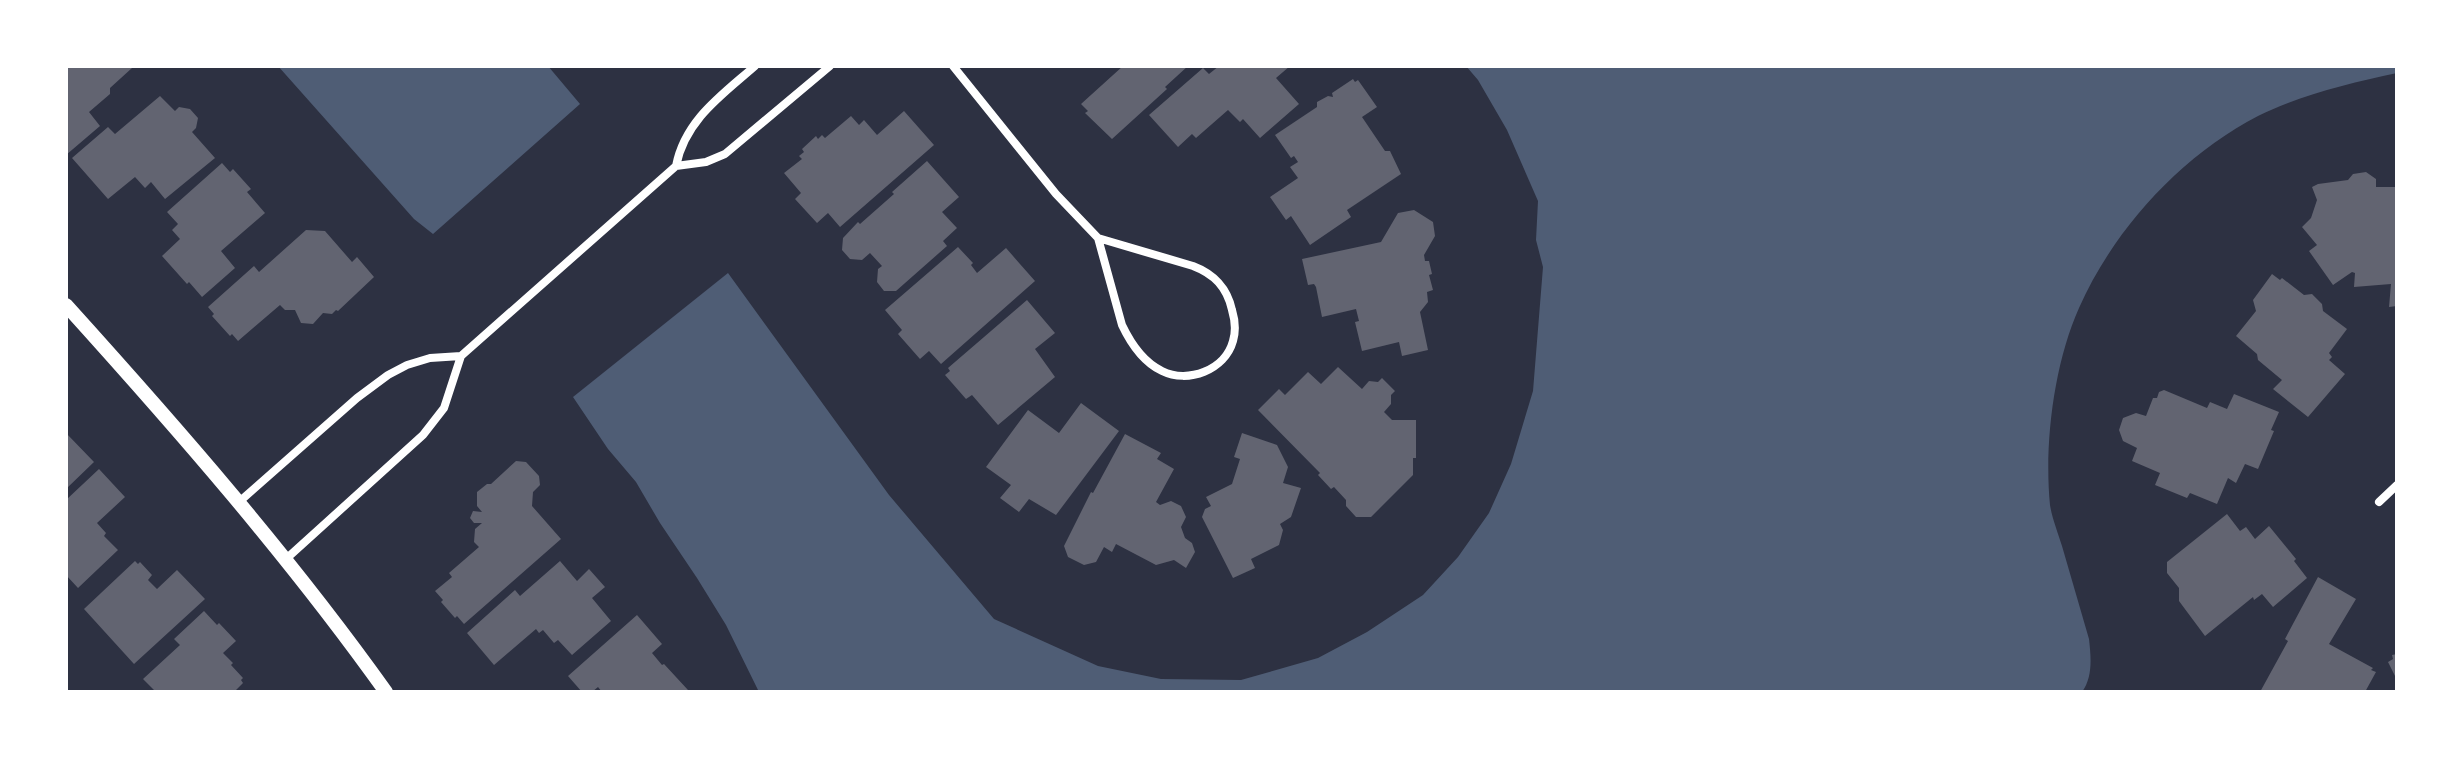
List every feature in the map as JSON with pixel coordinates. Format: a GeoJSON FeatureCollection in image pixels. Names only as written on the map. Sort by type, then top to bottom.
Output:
{"type":"FeatureCollection","features":[{"type":"Feature","properties":{"kind":"street"},"geometry":{"type":"LineString","coordinates":[[286,559],[423,435],[444,408],[461,356],[676,166],[682,145],[697,118],[755,66]]}},
{"type":"Feature","properties":{"kind":"street"},"geometry":{"type":"LineString","coordinates":[[676,166],[706,162],[725,154],[830,66]]}},
{"type":"Feature","properties":{"kind":"street"},"geometry":{"type":"LineString","coordinates":[[953,66],[1056,194],[1098,238],[1122,325],[1128,339],[1146,361],[1160,370],[1184,377],[1195,375],[1219,362],[1233,342],[1235,324],[1230,301],[1217,279],[1193,266],[1098,238]]}},
{"type":"Feature","properties":{"kind":"street"},"geometry":{"type":"LineString","coordinates":[[67,307],[239,502],[386,692]]}},
{"type":"Feature","properties":{"kind":"street"},"geometry":{"type":"LineString","coordinates":[[239,502],[357,398],[388,375],[430,358],[461,356]]}},
{"type":"Feature","properties":{"kind":"street"},"geometry":{"type":"LineString","coordinates":[[2379,502],[2397,485]]}},
{"type":"Feature","properties":{"kind":"water"},"geometry":{"type":"Polygon","coordinates":[[[278,66],[548,66],[580,104],[433,234],[414,219],[278,66]]]}},
{"type":"Feature","properties":{"kind":"water"},"geometry":{"type":"Polygon","coordinates":[[[1466,66],[2397,66],[2397,73],[2344,85],[2291,102],[2258,116],[2202,152],[2153,197],[2131,223],[2111,250],[2079,308],[2057,379],[2050,431],[2048,481],[2051,510],[2089,639],[2090,673],[2082,692],[759,692],[726,625],[697,578],[636,482],[608,449],[573,397],[728,273],[889,495],[994,619],[1098,666],[1161,679],[1241,680],[1318,658],[1367,632],[1423,595],[1458,557],[1489,513],[1511,464],[1533,391],[1543,267],[1536,240],[1538,201],[1507,130],[1478,80],[1466,66]]]}},
{"type":"Feature","properties":{"kind":"building"},"geometry":{"type":"Polygon","coordinates":[[[66,66],[132,68],[110,88],[110,94],[89,112],[100,126],[66,155],[66,66]]]}},
{"type":"Feature","properties":{"kind":"building"},"geometry":{"type":"Polygon","coordinates":[[[1123,66],[1188,66],[1112,139],[1085,113],[1088,111],[1081,104],[1123,66]]]}},
{"type":"Feature","properties":{"kind":"building"},"geometry":{"type":"Polygon","coordinates":[[[1219,66],[1290,66],[1276,78],[1299,104],[1260,138],[1243,119],[1240,122],[1228,110],[1196,138],[1192,134],[1178,147],[1149,115],[1203,68],[1209,74],[1219,66]]]}},
{"type":"Feature","properties":{"kind":"building"},"geometry":{"type":"Polygon","coordinates":[[[1353,79],[1355,82],[1358,80],[1377,107],[1362,117],[1385,151],[1390,151],[1401,174],[1347,210],[1351,217],[1310,245],[1291,216],[1286,220],[1270,197],[1298,178],[1290,167],[1298,162],[1294,156],[1291,158],[1275,135],[1317,107],[1317,102],[1328,96],[1333,97],[1332,93],[1353,79]]]}},
{"type":"Feature","properties":{"kind":"building"},"geometry":{"type":"Polygon","coordinates":[[[160,96],[175,111],[179,107],[190,109],[198,118],[192,132],[215,158],[165,199],[151,182],[145,188],[135,177],[108,199],[72,158],[108,127],[115,134],[160,96]]]}},
{"type":"Feature","properties":{"kind":"building"},"geometry":{"type":"Polygon","coordinates":[[[904,111],[934,145],[840,227],[828,213],[817,223],[795,199],[801,193],[784,173],[802,159],[799,156],[804,152],[802,149],[816,136],[818,139],[822,135],[825,138],[851,116],[859,125],[864,120],[877,135],[904,111]]]}},
{"type":"Feature","properties":{"kind":"building"},"geometry":{"type":"Polygon","coordinates":[[[927,161],[959,197],[942,212],[957,228],[943,241],[947,246],[896,291],[884,291],[877,282],[878,269],[882,266],[870,253],[862,260],[850,259],[842,250],[843,238],[927,161]]]}},
{"type":"Feature","properties":{"kind":"building"},"geometry":{"type":"Polygon","coordinates":[[[222,163],[230,172],[233,169],[251,189],[247,192],[265,213],[221,251],[235,268],[202,297],[162,256],[180,239],[172,230],[178,224],[167,212],[222,163]]]}},
{"type":"Feature","properties":{"kind":"building"},"geometry":{"type":"Polygon","coordinates":[[[2366,172],[2376,179],[2376,187],[2397,187],[2397,306],[2389,307],[2391,284],[2354,287],[2355,273],[2352,272],[2333,285],[2309,251],[2317,245],[2302,227],[2311,218],[2317,200],[2312,187],[2348,180],[2353,174],[2366,172]]]}},
{"type":"Feature","properties":{"kind":"building"},"geometry":{"type":"Polygon","coordinates":[[[1414,210],[1433,222],[1435,236],[1424,255],[1425,261],[1429,261],[1433,290],[1427,292],[1428,302],[1420,312],[1428,350],[1402,356],[1399,342],[1362,351],[1355,322],[1359,321],[1356,309],[1322,317],[1316,287],[1314,284],[1308,285],[1302,259],[1381,242],[1398,213],[1414,210]]]}},
{"type":"Feature","properties":{"kind":"building"},"geometry":{"type":"Polygon","coordinates":[[[306,230],[325,231],[352,262],[357,257],[374,277],[338,311],[323,313],[313,324],[301,323],[295,310],[285,310],[280,305],[238,341],[232,334],[230,336],[208,307],[254,266],[259,272],[306,230]]]}},
{"type":"Feature","properties":{"kind":"building"},"geometry":{"type":"Polygon","coordinates":[[[958,247],[973,263],[971,265],[977,273],[1006,248],[1035,281],[941,364],[929,351],[920,359],[898,334],[902,330],[885,310],[958,247]]]}},
{"type":"Feature","properties":{"kind":"building"},"geometry":{"type":"Polygon","coordinates":[[[2272,274],[2304,295],[2312,294],[2322,304],[2323,311],[2347,329],[2329,353],[2332,357],[2329,360],[2345,374],[2308,417],[2273,389],[2282,380],[2236,336],[2256,311],[2253,300],[2272,274]]]}},
{"type":"Feature","properties":{"kind":"building"},"geometry":{"type":"Polygon","coordinates":[[[1027,300],[1055,333],[1035,349],[1055,377],[998,425],[972,395],[966,399],[945,375],[950,371],[948,368],[1027,300]]]}},
{"type":"Feature","properties":{"kind":"building"},"geometry":{"type":"Polygon","coordinates":[[[1338,367],[1362,389],[1369,381],[1378,382],[1382,378],[1395,391],[1391,395],[1391,404],[1384,412],[1392,420],[1416,420],[1413,475],[1371,517],[1356,517],[1346,506],[1346,500],[1334,487],[1331,489],[1318,475],[1320,473],[1258,410],[1279,389],[1285,395],[1308,372],[1321,384],[1338,367]]]}},
{"type":"Feature","properties":{"kind":"building"},"geometry":{"type":"Polygon","coordinates":[[[2164,390],[2207,408],[2210,402],[2227,409],[2234,394],[2279,412],[2258,469],[2245,464],[2236,483],[2228,478],[2217,504],[2190,493],[2187,498],[2155,485],[2160,473],[2132,461],[2137,448],[2123,441],[2119,430],[2123,418],[2136,413],[2146,416],[2153,398],[2164,390]]]}},
{"type":"Feature","properties":{"kind":"building"},"geometry":{"type":"Polygon","coordinates":[[[1081,403],[1119,431],[1056,515],[1029,499],[1019,512],[1000,498],[1011,485],[986,467],[1028,410],[1059,433],[1081,403]]]}},
{"type":"Feature","properties":{"kind":"building"},"geometry":{"type":"Polygon","coordinates":[[[66,433],[94,462],[66,489],[66,433]]]}},
{"type":"Feature","properties":{"kind":"building"},"geometry":{"type":"Polygon","coordinates":[[[1242,433],[1277,445],[1288,467],[1283,483],[1301,488],[1291,517],[1280,524],[1283,530],[1279,545],[1251,559],[1255,568],[1233,578],[1202,517],[1205,509],[1211,506],[1206,497],[1232,484],[1240,459],[1234,457],[1242,433]]]}},
{"type":"Feature","properties":{"kind":"building"},"geometry":{"type":"Polygon","coordinates":[[[1125,434],[1161,453],[1157,459],[1174,469],[1156,502],[1160,505],[1171,501],[1181,506],[1186,517],[1181,527],[1195,552],[1186,568],[1174,560],[1156,565],[1116,544],[1112,552],[1104,547],[1096,562],[1084,565],[1068,557],[1064,546],[1125,434]]]}},
{"type":"Feature","properties":{"kind":"building"},"geometry":{"type":"Polygon","coordinates":[[[516,461],[526,462],[539,476],[540,485],[533,492],[532,506],[561,539],[464,624],[457,616],[455,618],[435,591],[452,577],[449,573],[479,547],[474,542],[475,529],[482,523],[474,523],[470,518],[473,511],[482,512],[477,506],[477,492],[491,484],[516,461]]]}},
{"type":"Feature","properties":{"kind":"building"},"geometry":{"type":"Polygon","coordinates":[[[99,469],[125,497],[97,523],[106,533],[104,536],[118,550],[78,588],[66,575],[66,500],[99,469]]]}},
{"type":"Feature","properties":{"kind":"building"},"geometry":{"type":"Polygon","coordinates":[[[2227,514],[2240,531],[2246,527],[2255,539],[2269,526],[2307,578],[2273,607],[2262,594],[2254,600],[2253,597],[2205,636],[2179,601],[2179,588],[2167,573],[2167,562],[2227,514]]]}},
{"type":"Feature","properties":{"kind":"building"},"geometry":{"type":"Polygon","coordinates":[[[135,561],[140,562],[152,575],[148,580],[157,589],[177,570],[205,599],[134,664],[84,609],[135,561]]]}},
{"type":"Feature","properties":{"kind":"building"},"geometry":{"type":"Polygon","coordinates":[[[560,561],[577,581],[589,569],[605,587],[592,598],[611,621],[572,655],[558,640],[554,643],[543,630],[539,633],[536,629],[494,665],[467,633],[515,590],[520,596],[560,561]]]}},
{"type":"Feature","properties":{"kind":"building"},"geometry":{"type":"Polygon","coordinates":[[[2318,577],[2356,599],[2329,644],[2376,672],[2365,692],[2260,692],[2288,641],[2285,639],[2318,577]]]}},
{"type":"Feature","properties":{"kind":"building"},"geometry":{"type":"Polygon","coordinates":[[[204,611],[236,641],[223,653],[243,678],[243,683],[234,692],[156,692],[143,679],[180,645],[174,639],[204,611]]]}},
{"type":"Feature","properties":{"kind":"building"},"geometry":{"type":"Polygon","coordinates":[[[637,615],[662,644],[652,653],[688,690],[602,692],[598,687],[592,692],[582,692],[568,676],[637,615]]]}},
{"type":"Feature","properties":{"kind":"building"},"geometry":{"type":"Polygon","coordinates":[[[2397,654],[2397,680],[2388,662],[2393,659],[2392,655],[2397,654]]]}}]}
